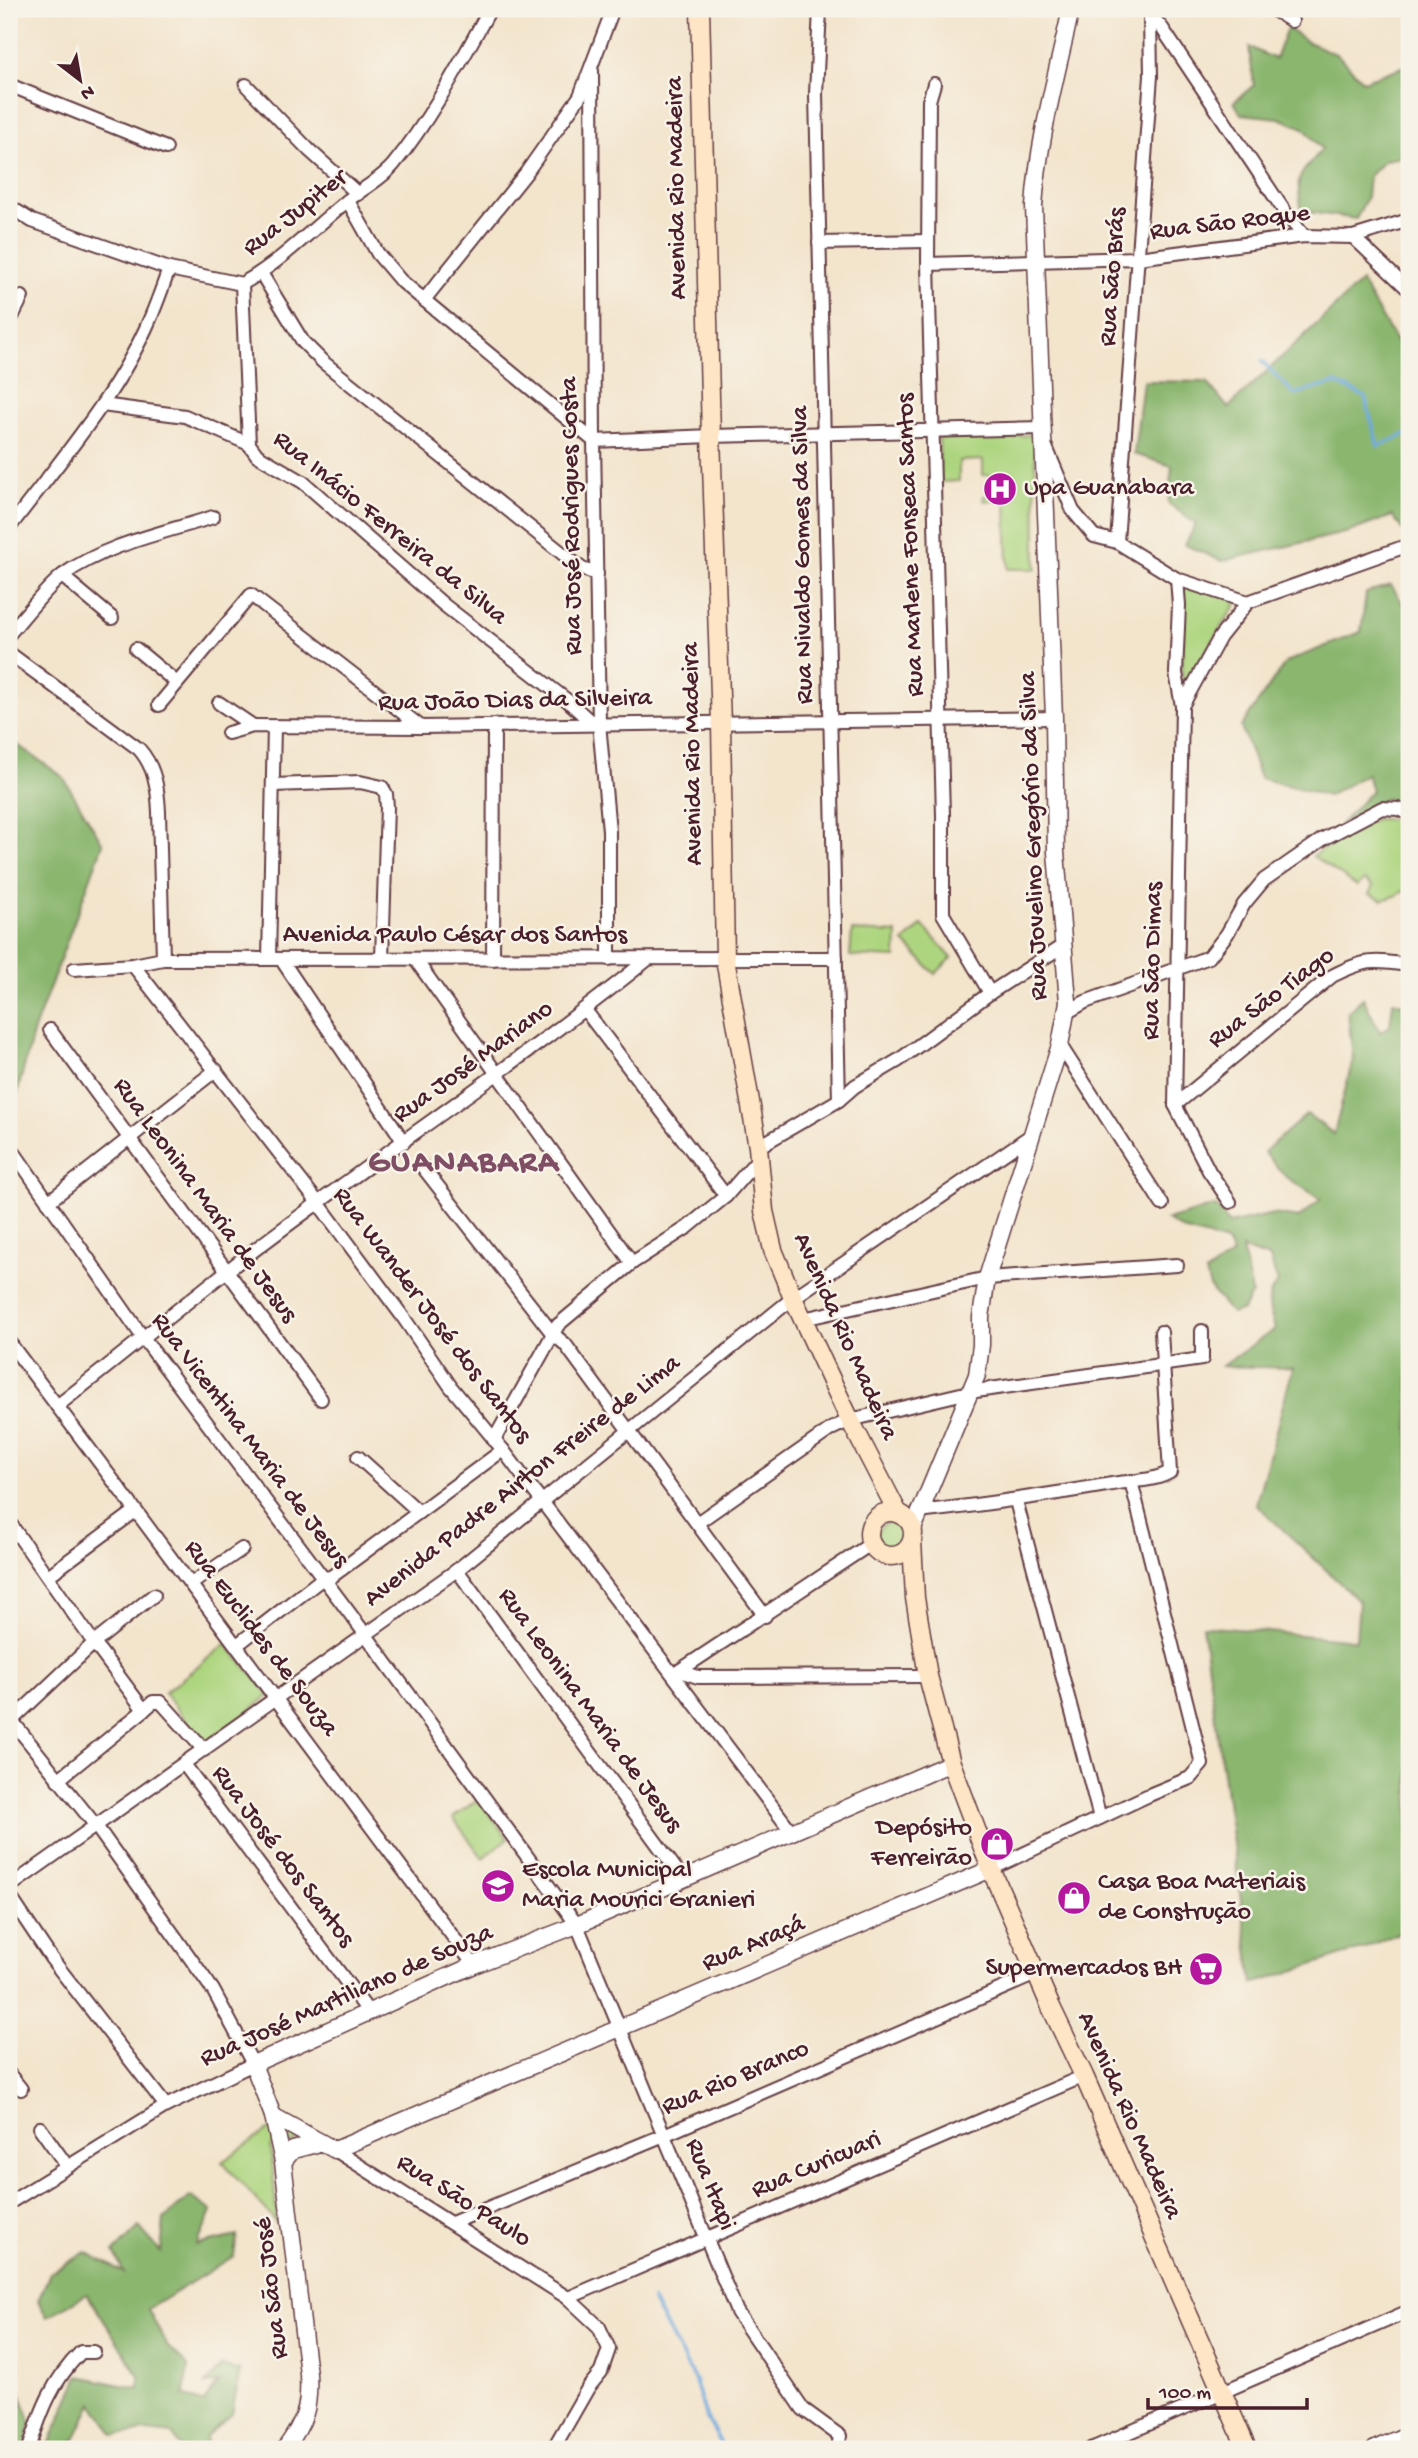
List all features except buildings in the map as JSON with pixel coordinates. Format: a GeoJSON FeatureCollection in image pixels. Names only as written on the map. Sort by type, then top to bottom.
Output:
{"type":"FeatureCollection","features":[{"type":"Feature","properties":{"kind":"main road","name":"Avenida Rio Madeira"},"geometry":{"type":"LineString","coordinates":[[700,9],[721,723],[725,959],[758,1153],[764,1211],[773,1250],[793,1298],[876,1472],[909,1522],[915,1598],[928,1676],[951,1763],[991,1869],[1247,2449]]}},
{"type":"Feature","properties":{"kind":"main road","name":"Avenida Rio Madeira"},"geometry":{"type":"LineString","coordinates":[[876,1472],[880,1499],[876,1519]]}},
{"type":"Feature","properties":{"kind":"main road"},"geometry":{"type":"LineString","coordinates":[[886,1513],[909,1522],[904,1552],[893,1556],[876,1549],[872,1543],[870,1528],[876,1519],[886,1513]]}},
{"type":"Feature","properties":{"kind":"main road","name":"Avenida Rio Madeira"},"geometry":{"type":"LineString","coordinates":[[887,1555],[900,1569],[915,1598]]}},
{"type":"Feature","properties":{"kind":"street","name":"Rua Jupiter"},"geometry":{"type":"LineString","coordinates":[[9,206],[32,221],[169,269],[242,284],[300,244],[392,167],[456,70],[490,9]]}},
{"type":"Feature","properties":{"kind":"street"},"geometry":{"type":"LineString","coordinates":[[424,300],[526,173],[580,96],[592,71],[613,9]]}},
{"type":"Feature","properties":{"kind":"street","name":"Rua Nivaldo Gomes da Silva"},"geometry":{"type":"LineString","coordinates":[[820,9],[816,94],[839,1100]]}},
{"type":"Feature","properties":{"kind":"street","name":"Rua Jovelino Gregório da Silva"},"geometry":{"type":"LineString","coordinates":[[909,1522],[977,1375],[987,1278],[1060,1045],[1068,1002],[1056,852],[1044,436],[1035,261],[1036,182],[1071,9]]}},
{"type":"Feature","properties":{"kind":"street"},"geometry":{"type":"LineString","coordinates":[[1272,9],[1292,21]]}},
{"type":"Feature","properties":{"kind":"street"},"geometry":{"type":"LineString","coordinates":[[1148,12],[1304,236]]}},
{"type":"Feature","properties":{"kind":"street","name":"Rua São Brás"},"geometry":{"type":"LineString","coordinates":[[1117,542],[1151,76],[1148,12]]}},
{"type":"Feature","properties":{"kind":"street","name":"Rua José Rodrigues Costa"},"geometry":{"type":"LineString","coordinates":[[592,71],[596,723],[609,831],[609,959]]}},
{"type":"Feature","properties":{"kind":"street","name":"Rua Marlene Fonseca Santos"},"geometry":{"type":"LineString","coordinates":[[934,84],[929,101],[927,241],[943,816],[943,914],[990,993]]}},
{"type":"Feature","properties":{"kind":"street"},"geometry":{"type":"LineString","coordinates":[[9,85],[166,148]]}},
{"type":"Feature","properties":{"kind":"street"},"geometry":{"type":"LineString","coordinates":[[246,85],[353,197],[378,254],[400,280],[594,441],[824,433],[931,432],[1044,436],[1073,511],[1094,536],[1117,542],[1177,579],[1248,601],[1409,545]]}},
{"type":"Feature","properties":{"kind":"street","name":"Rua São Roque"},"geometry":{"type":"LineString","coordinates":[[928,264],[1138,258],[1304,236],[1353,237],[1409,220]]}},
{"type":"Feature","properties":{"kind":"street"},"geometry":{"type":"LineString","coordinates":[[1353,237],[1409,290]]}},
{"type":"Feature","properties":{"kind":"street"},"geometry":{"type":"LineString","coordinates":[[820,243],[927,241]]}},
{"type":"Feature","properties":{"kind":"street"},"geometry":{"type":"LineString","coordinates":[[9,528],[102,404],[150,320],[169,269]]}},
{"type":"Feature","properties":{"kind":"street"},"geometry":{"type":"LineString","coordinates":[[261,273],[303,342],[323,362],[582,569],[597,574]]}},
{"type":"Feature","properties":{"kind":"street","name":"Rua Inácio Ferreira da Silva"},"geometry":{"type":"LineString","coordinates":[[242,284],[249,444],[257,455],[303,482],[444,605],[596,723]]}},
{"type":"Feature","properties":{"kind":"street"},"geometry":{"type":"LineString","coordinates":[[9,323],[22,297]]}},
{"type":"Feature","properties":{"kind":"street"},"geometry":{"type":"LineString","coordinates":[[102,404],[186,416],[249,444]]}},
{"type":"Feature","properties":{"kind":"street"},"geometry":{"type":"LineString","coordinates":[[9,634],[62,576],[90,559],[121,546],[213,517]]}},
{"type":"Feature","properties":{"kind":"street"},"geometry":{"type":"LineString","coordinates":[[62,576],[112,618]]}},
{"type":"Feature","properties":{"kind":"street","name":"Rua São Dimas"},"geometry":{"type":"LineString","coordinates":[[1177,579],[1179,605],[1175,673],[1182,706],[1175,1105],[1209,1171],[1230,1202]]}},
{"type":"Feature","properties":{"kind":"street"},"geometry":{"type":"LineString","coordinates":[[159,705],[251,595],[421,727]]}},
{"type":"Feature","properties":{"kind":"street","name":"Rua São Dimas"},"geometry":{"type":"LineString","coordinates":[[1182,706],[1220,637],[1248,601]]}},
{"type":"Feature","properties":{"kind":"street"},"geometry":{"type":"LineString","coordinates":[[136,649],[177,683]]}},
{"type":"Feature","properties":{"kind":"street"},"geometry":{"type":"LineString","coordinates":[[9,653],[139,749],[153,771],[158,790],[163,959]]}},
{"type":"Feature","properties":{"kind":"street"},"geometry":{"type":"LineString","coordinates":[[219,703],[253,726]]}},
{"type":"Feature","properties":{"kind":"street","name":"Rua João Dias da Silveira"},"geometry":{"type":"LineString","coordinates":[[228,733],[253,726],[421,727],[1054,718]]}},
{"type":"Feature","properties":{"kind":"street"},"geometry":{"type":"LineString","coordinates":[[493,959],[494,725]]}},
{"type":"Feature","properties":{"kind":"street"},"geometry":{"type":"LineString","coordinates":[[274,727],[275,959],[404,1142]]}},
{"type":"Feature","properties":{"kind":"street"},"geometry":{"type":"LineString","coordinates":[[273,785],[360,782],[382,787],[386,794],[387,807],[382,958]]}},
{"type":"Feature","properties":{"kind":"street"},"geometry":{"type":"LineString","coordinates":[[1066,1013],[1085,1002],[1209,957],[1227,934],[1244,904],[1264,880],[1323,839],[1382,808],[1409,813]]}},
{"type":"Feature","properties":{"kind":"street","name":"Avenida Padre Airton Freire de Lima"},"geometry":{"type":"LineString","coordinates":[[494,1440],[558,1325],[632,1263],[688,1227],[726,1196],[758,1153],[839,1100],[855,1086],[899,1060],[990,993],[1064,945]]}},
{"type":"Feature","properties":{"kind":"street","name":"Rua José Mariano"},"geometry":{"type":"LineString","coordinates":[[57,1406],[227,1271],[585,1010],[648,958]]}},
{"type":"Feature","properties":{"kind":"street","name":"Avenida Paulo César dos Santos"},"geometry":{"type":"LineString","coordinates":[[74,969],[134,965],[163,959],[836,958]]}},
{"type":"Feature","properties":{"kind":"street"},"geometry":{"type":"LineString","coordinates":[[415,959],[632,1263]]}},
{"type":"Feature","properties":{"kind":"street","name":"Rua São Tiago"},"geometry":{"type":"LineString","coordinates":[[1175,1105],[1332,976],[1357,963],[1372,960],[1409,965]]}},
{"type":"Feature","properties":{"kind":"street","name":"Rua Wander José dos Santos"},"geometry":{"type":"LineString","coordinates":[[134,965],[319,1203],[451,1387],[677,1673],[791,1831]]}},
{"type":"Feature","properties":{"kind":"street"},"geometry":{"type":"LineString","coordinates":[[585,1010],[726,1196]]}},
{"type":"Feature","properties":{"kind":"street","name":"Rua Leonina Maria de Jesus"},"geometry":{"type":"LineString","coordinates":[[50,1030],[321,1399]]}},
{"type":"Feature","properties":{"kind":"street"},"geometry":{"type":"LineString","coordinates":[[1060,1045],[1162,1205]]}},
{"type":"Feature","properties":{"kind":"street"},"geometry":{"type":"LineString","coordinates":[[48,1202],[216,1070]]}},
{"type":"Feature","properties":{"kind":"street","name":"Avenida Padre Airton Freire de Lima"},"geometry":{"type":"LineString","coordinates":[[9,1887],[457,1570],[793,1298],[1030,1136]]}},
{"type":"Feature","properties":{"kind":"street","name":"Rua Vicentina Maria de Jesus"},"geometry":{"type":"LineString","coordinates":[[13,1151],[144,1339],[366,1635],[577,1924]]}},
{"type":"Feature","properties":{"kind":"street"},"geometry":{"type":"LineString","coordinates":[[422,1166],[553,1334],[565,1344],[765,1616]]}},
{"type":"Feature","properties":{"kind":"street"},"geometry":{"type":"LineString","coordinates":[[803,1319],[987,1278],[1177,1265]]}},
{"type":"Feature","properties":{"kind":"street"},"geometry":{"type":"LineString","coordinates":[[696,1522],[831,1429],[850,1420],[969,1392],[1202,1359],[1202,1331]]}},
{"type":"Feature","properties":{"kind":"street"},"geometry":{"type":"LineString","coordinates":[[909,1522],[1131,1480],[1160,1478],[1170,1472],[1161,1332]]}},
{"type":"Feature","properties":{"kind":"street","name":"Rua Euclides de Souza"},"geometry":{"type":"LineString","coordinates":[[9,1342],[474,1965]]}},
{"type":"Feature","properties":{"kind":"street","name":"Avenida Padre Airton Freire de Lima"},"geometry":{"type":"LineString","coordinates":[[237,1645],[323,1578],[331,1577],[503,1450]]}},
{"type":"Feature","properties":{"kind":"street"},"geometry":{"type":"LineString","coordinates":[[358,1457],[419,1512]]}},
{"type":"Feature","properties":{"kind":"street","name":"Rua Araçá"},"geometry":{"type":"LineString","coordinates":[[283,2162],[293,2150],[328,2147],[620,2029],[991,1869],[1190,1778],[1202,1764],[1131,1480]]}},
{"type":"Feature","properties":{"kind":"street"},"geometry":{"type":"LineString","coordinates":[[1016,1501],[1100,1818]]}},
{"type":"Feature","properties":{"kind":"street"},"geometry":{"type":"LineString","coordinates":[[48,1576],[134,1512]]}},
{"type":"Feature","properties":{"kind":"street"},"geometry":{"type":"LineString","coordinates":[[9,1522],[144,1710],[58,1780]]}},
{"type":"Feature","properties":{"kind":"street"},"geometry":{"type":"LineString","coordinates":[[677,1673],[872,1543]]}},
{"type":"Feature","properties":{"kind":"street"},"geometry":{"type":"LineString","coordinates":[[191,1584],[242,1549]]}},
{"type":"Feature","properties":{"kind":"street","name":"Rua Leonina Maria de Jesus"},"geometry":{"type":"LineString","coordinates":[[457,1570],[683,1878]]}},
{"type":"Feature","properties":{"kind":"street"},"geometry":{"type":"LineString","coordinates":[[154,1595],[94,1643],[10,1720],[96,1826],[213,1990],[253,2064]]}},
{"type":"Feature","properties":{"kind":"street"},"geometry":{"type":"LineString","coordinates":[[677,1673],[698,1677],[928,1676]]}},
{"type":"Feature","properties":{"kind":"street","name":"Rua José dos Santos"},"geometry":{"type":"LineString","coordinates":[[144,1710],[153,1702],[161,1702],[204,1750]]}},
{"type":"Feature","properties":{"kind":"street","name":"Rua José Martiliano de Souza"},"geometry":{"type":"LineString","coordinates":[[9,2203],[166,2106],[253,2064],[474,1965],[577,1924],[951,1763]]}},
{"type":"Feature","properties":{"kind":"street","name":"Rua José dos Santos"},"geometry":{"type":"LineString","coordinates":[[184,1764],[368,2011]]}},
{"type":"Feature","properties":{"kind":"street"},"geometry":{"type":"LineString","coordinates":[[9,1895],[51,1958],[166,2106]]}},
{"type":"Feature","properties":{"kind":"street","name":"Rua Itapi"},"geometry":{"type":"LineString","coordinates":[[577,1924],[737,2312],[803,2409],[839,2443]]}},
{"type":"Feature","properties":{"kind":"street","name":"Rua Rio Branco"},"geometry":{"type":"LineString","coordinates":[[452,2222],[664,2135],[1036,1974]]}},
{"type":"Feature","properties":{"kind":"street","name":"Rua São José"},"geometry":{"type":"LineString","coordinates":[[253,2064],[273,2116],[283,2162],[308,2374],[309,2401],[301,2424],[285,2449]]}},
{"type":"Feature","properties":{"kind":"street"},"geometry":{"type":"LineString","coordinates":[[9,2074],[21,2089]]}},
{"type":"Feature","properties":{"kind":"street","name":"Rua Curicuari"},"geometry":{"type":"LineString","coordinates":[[568,2298],[1084,2076]]}},
{"type":"Feature","properties":{"kind":"street","name":"Rua São Paulo"},"geometry":{"type":"LineString","coordinates":[[273,2116],[452,2222],[568,2298],[599,2328],[609,2349],[601,2372],[588,2388],[553,2449]]}},
{"type":"Feature","properties":{"kind":"street"},"geometry":{"type":"LineString","coordinates":[[40,2128],[67,2166]]}},
{"type":"Feature","properties":{"kind":"street"},"geometry":{"type":"LineString","coordinates":[[1091,2449],[1409,2311]]}},
{"type":"Feature","properties":{"kind":"street"},"geometry":{"type":"LineString","coordinates":[[29,2449],[43,2404],[67,2366],[81,2352],[94,2352]]}},
{"type":"Feature","properties":{"kind":"street"},"geometry":{"type":"LineString","coordinates":[[1374,2449],[1409,2434]]}},
{"type":"Feature","properties":{"kind":"green space"},"geometry":{"type":"Polygon","coordinates":[[[1287,28],[1308,42],[1338,55],[1363,81],[1409,65],[1409,156],[1385,160],[1369,176],[1367,197],[1356,219],[1302,211],[1300,177],[1322,149],[1304,128],[1279,118],[1241,114],[1234,102],[1254,85],[1249,47],[1275,59],[1287,28]]]}},
{"type":"Feature","properties":{"kind":"green space"},"geometry":{"type":"Polygon","coordinates":[[[1361,282],[1409,363],[1409,538],[1392,516],[1349,532],[1222,561],[1185,545],[1196,524],[1168,503],[1172,466],[1134,454],[1143,381],[1207,382],[1228,408],[1361,282]]]}},
{"type":"Feature","properties":{"kind":"green space"},"geometry":{"type":"Polygon","coordinates":[[[1035,435],[1036,569],[1008,569],[1006,500],[984,501],[983,497],[993,492],[992,475],[983,475],[983,460],[959,461],[959,481],[940,482],[939,438],[1035,435]]]}},
{"type":"Feature","properties":{"kind":"green space"},"geometry":{"type":"Polygon","coordinates":[[[1183,581],[1240,598],[1182,688],[1183,581]]]}},
{"type":"Feature","properties":{"kind":"green space"},"geometry":{"type":"Polygon","coordinates":[[[1391,585],[1407,610],[1409,609],[1409,806],[1386,798],[1339,825],[1372,791],[1367,774],[1328,796],[1260,778],[1241,727],[1286,662],[1361,632],[1366,593],[1391,585]]]}},
{"type":"Feature","properties":{"kind":"green space"},"geometry":{"type":"Polygon","coordinates":[[[9,739],[63,777],[103,844],[34,1030],[9,1124],[9,739]]]}},
{"type":"Feature","properties":{"kind":"green space"},"geometry":{"type":"Polygon","coordinates":[[[1375,819],[1401,819],[1409,822],[1409,887],[1398,895],[1383,900],[1369,894],[1373,886],[1365,880],[1357,886],[1313,856],[1345,834],[1375,819]]]}},
{"type":"Feature","properties":{"kind":"green space"},"geometry":{"type":"Polygon","coordinates":[[[922,925],[952,958],[935,974],[904,942],[922,925]]]}},
{"type":"Feature","properties":{"kind":"green space"},"geometry":{"type":"Polygon","coordinates":[[[852,931],[897,933],[896,958],[850,956],[852,931]]]}},
{"type":"Feature","properties":{"kind":"green space"},"geometry":{"type":"Polygon","coordinates":[[[1363,998],[1380,1032],[1390,1026],[1393,1001],[1409,1006],[1409,1048],[1403,1072],[1409,1068],[1409,1928],[1367,1947],[1253,1984],[1202,1626],[1356,1640],[1359,1601],[1256,1504],[1293,1368],[1222,1366],[1275,1329],[1269,1299],[1278,1283],[1270,1258],[1242,1249],[1252,1293],[1243,1310],[1232,1314],[1210,1288],[1206,1273],[1233,1254],[1227,1242],[1186,1231],[1167,1220],[1215,1206],[1229,1224],[1273,1214],[1299,1218],[1321,1199],[1286,1177],[1264,1152],[1307,1114],[1334,1134],[1353,1059],[1348,1012],[1363,998]]]}},
{"type":"Feature","properties":{"kind":"green space"},"geometry":{"type":"Polygon","coordinates":[[[891,1522],[901,1526],[905,1536],[901,1546],[891,1550],[881,1546],[877,1536],[881,1526],[891,1522]]]}},
{"type":"Feature","properties":{"kind":"green space"},"geometry":{"type":"Polygon","coordinates":[[[226,1644],[270,1695],[205,1744],[164,1693],[226,1644]]]}},
{"type":"Feature","properties":{"kind":"green space"},"geometry":{"type":"Polygon","coordinates":[[[478,1799],[508,1838],[483,1858],[453,1818],[478,1799]]]}},
{"type":"Feature","properties":{"kind":"green space"},"geometry":{"type":"Polygon","coordinates":[[[285,2129],[300,2138],[289,2145],[283,2133],[271,2147],[277,2223],[222,2162],[268,2130],[285,2129]]]}},
{"type":"Feature","properties":{"kind":"green space"},"geometry":{"type":"Polygon","coordinates":[[[190,2196],[212,2211],[197,2245],[237,2236],[234,2256],[148,2309],[167,2346],[188,2366],[184,2395],[203,2403],[219,2382],[205,2385],[222,2366],[240,2371],[232,2414],[206,2437],[208,2449],[182,2449],[173,2434],[147,2431],[114,2435],[93,2403],[70,2449],[47,2449],[79,2376],[139,2389],[139,2376],[87,2294],[47,2317],[38,2301],[50,2273],[86,2252],[124,2273],[114,2252],[139,2227],[161,2252],[164,2219],[190,2196]]]}},
{"type":"Feature","properties":{"kind":"green space"},"geometry":{"type":"Polygon","coordinates":[[[9,2372],[31,2422],[25,2449],[9,2449],[9,2372]]]}},
{"type":"Feature","properties":{"kind":"waterway"},"geometry":{"type":"LineString","coordinates":[[1262,361],[1294,394],[1336,383],[1365,397],[1378,446],[1405,435],[1409,436]]}},
{"type":"Feature","properties":{"kind":"waterway"},"geometry":{"type":"LineString","coordinates":[[652,2300],[695,2381],[706,2417],[724,2449]]}},
{"type":"Feature","properties":{"kind":"place","name":"Upa Guanabara"},"geometry":{"type":"Point","coordinates":[1000,489]}},
{"type":"Feature","properties":{"kind":"place","name":"Depósito Ferreirão"},"geometry":{"type":"Point","coordinates":[997,1844]}},
{"type":"Feature","properties":{"kind":"place","name":"Escola Municipal Maria Mourici Granieri"},"geometry":{"type":"Point","coordinates":[498,1886]}},
{"type":"Feature","properties":{"kind":"place","name":"Casa Boa Materiais de Construção"},"geometry":{"type":"Point","coordinates":[1074,1898]}},
{"type":"Feature","properties":{"kind":"place","name":"Supermercados BH"},"geometry":{"type":"Point","coordinates":[1206,1969]}},
{"type":"Feature","properties":{"kind":"district","name":"GUANABARA"},"geometry":{"type":"Point","coordinates":[464,1164]}}]}
